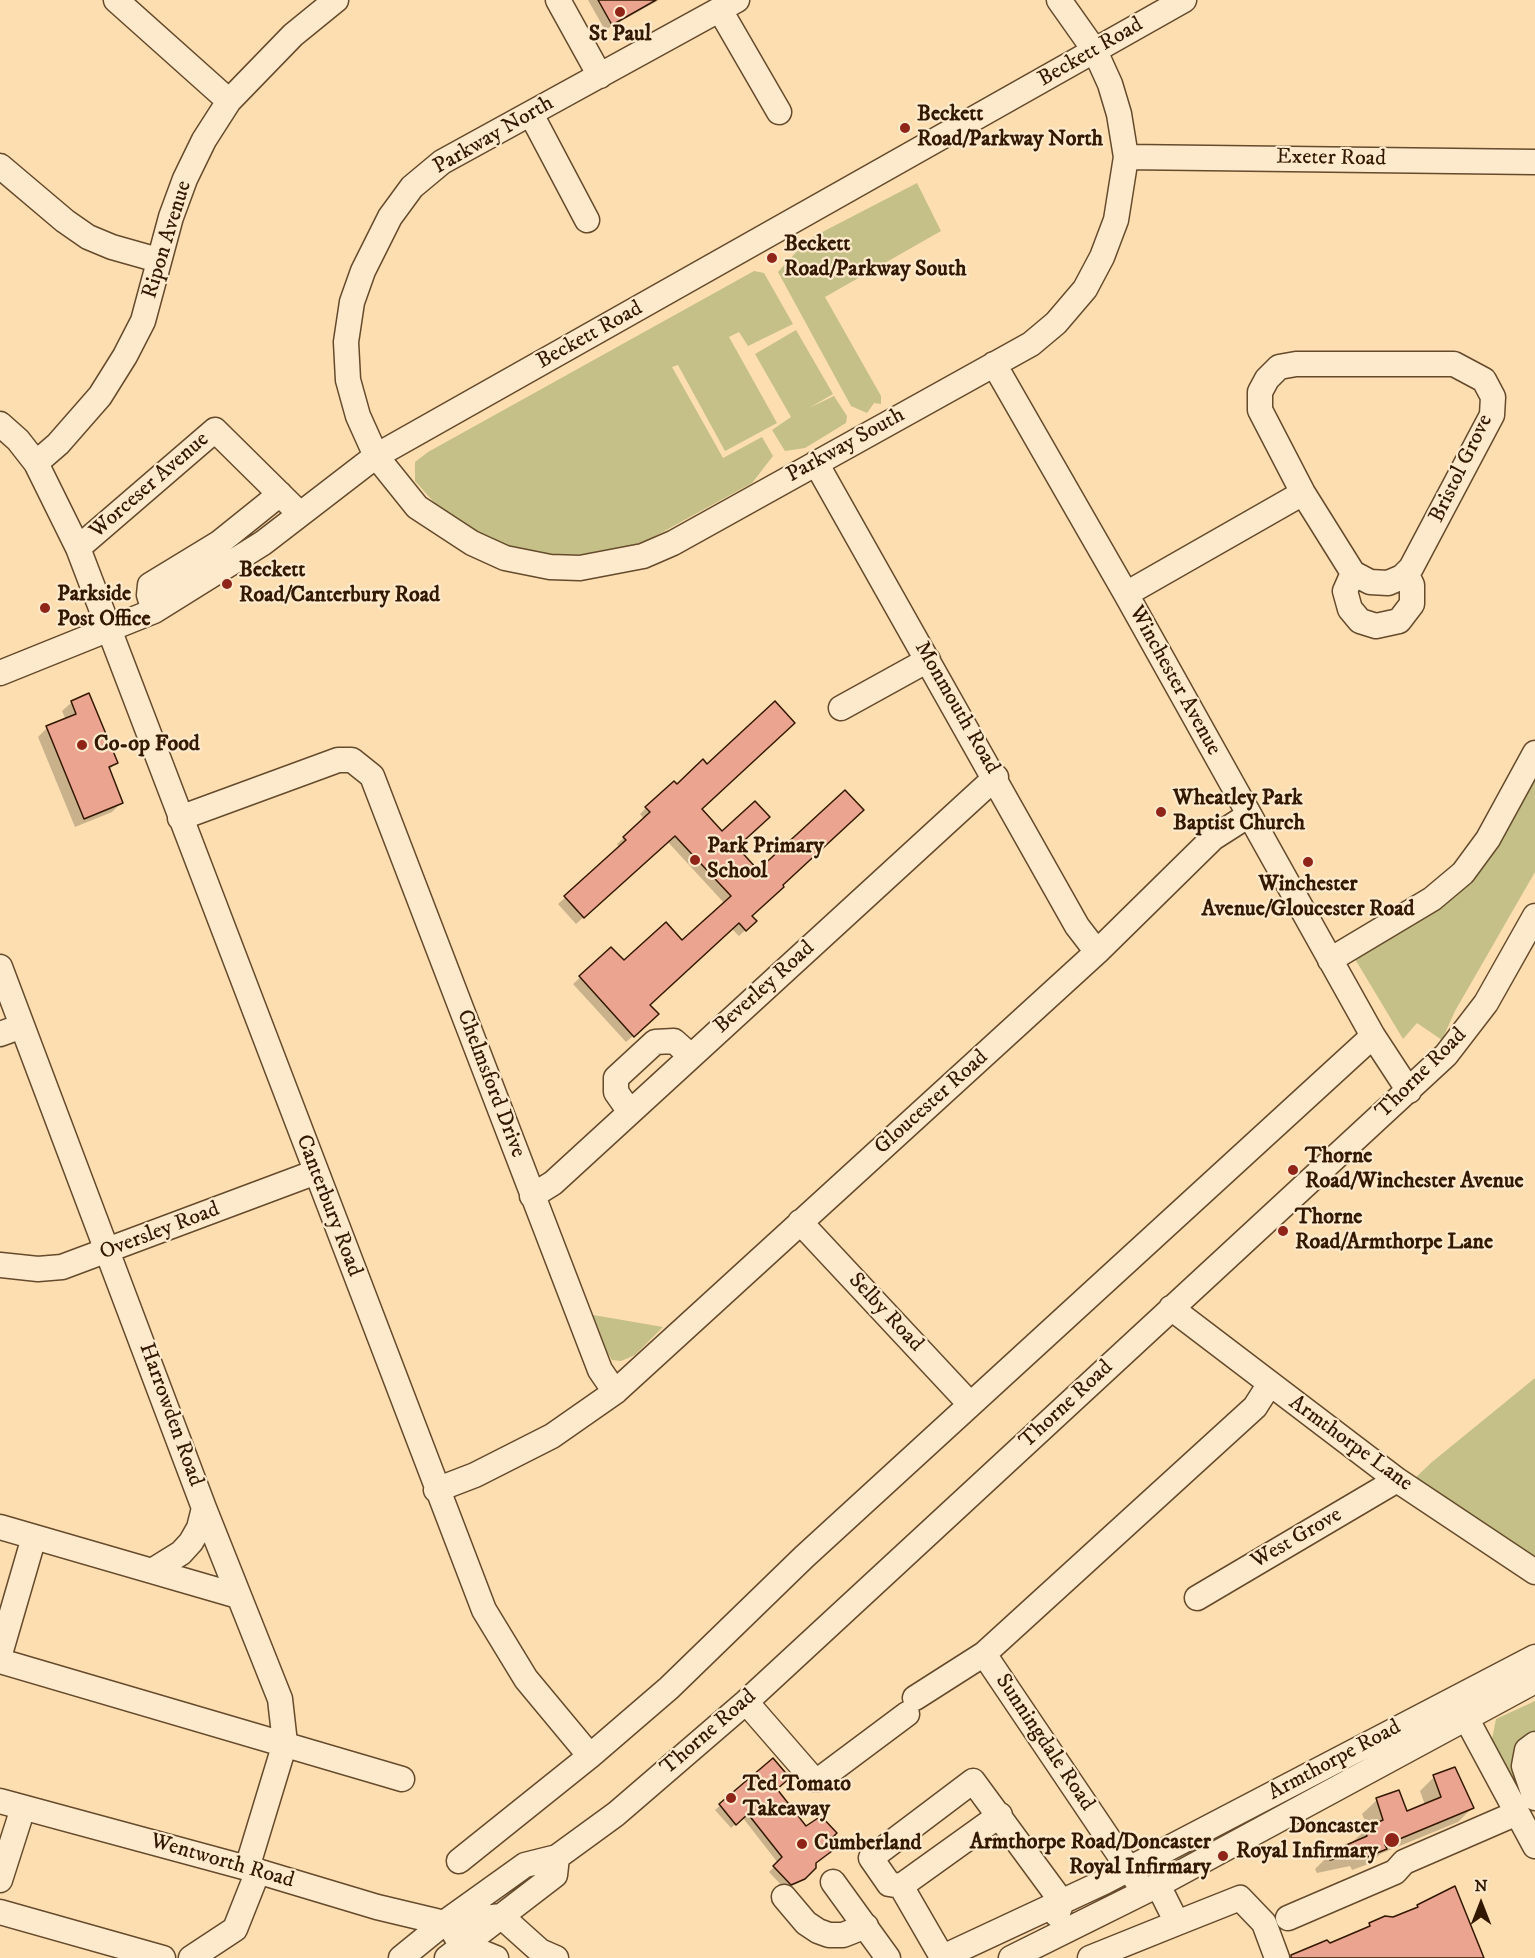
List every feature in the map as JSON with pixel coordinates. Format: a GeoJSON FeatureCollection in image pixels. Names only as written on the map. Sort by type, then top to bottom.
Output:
{"type":"FeatureCollection","features":[{"type":"Feature","properties":{"kind":"street"},"geometry":{"type":"LineString","coordinates":[[116,0],[229,101]]}},
{"type":"Feature","properties":{"kind":"street","name":"Ripon Avenue"},"geometry":{"type":"LineString","coordinates":[[36,463],[58,444],[100,396],[125,356],[143,321],[158,260],[185,179],[204,140],[229,101],[293,35],[336,0]]}},
{"type":"Feature","properties":{"kind":"street"},"geometry":{"type":"LineString","coordinates":[[558,0],[600,76]]}},
{"type":"Feature","properties":{"kind":"street"},"geometry":{"type":"LineString","coordinates":[[1059,0],[1095,51]]}},
{"type":"Feature","properties":{"kind":"street","name":"Beckett Road"},"geometry":{"type":"LineString","coordinates":[[0,673],[110,631],[154,611],[263,543],[299,513],[376,456],[1184,0]]}},
{"type":"Feature","properties":{"kind":"street"},"geometry":{"type":"LineString","coordinates":[[729,5],[779,112]]}},
{"type":"Feature","properties":{"kind":"street","name":"Parkway North"},"geometry":{"type":"LineString","coordinates":[[376,456],[358,416],[348,381],[346,342],[351,312],[363,271],[390,217],[412,187],[442,162],[729,5]]}},
{"type":"Feature","properties":{"kind":"street","name":"Parkway South"},"geometry":{"type":"LineString","coordinates":[[376,456],[417,507],[472,543],[505,558],[550,567],[580,568],[643,556],[673,543],[1031,344],[1056,323],[1085,289],[1102,257],[1116,220],[1126,158],[1119,114],[1110,84],[1095,51]]}},
{"type":"Feature","properties":{"kind":"street"},"geometry":{"type":"LineString","coordinates":[[531,114],[587,220]]}},
{"type":"Feature","properties":{"kind":"street","name":"Exeter Road"},"geometry":{"type":"LineString","coordinates":[[1126,158],[1535,162]]}},
{"type":"Feature","properties":{"kind":"street"},"geometry":{"type":"LineString","coordinates":[[0,166],[65,222],[88,237],[112,248],[158,260]]}},
{"type":"Feature","properties":{"kind":"street","name":"Winchester Avenue"},"geometry":{"type":"LineString","coordinates":[[993,364],[1126,594],[1373,1036],[1408,1091]]}},
{"type":"Feature","properties":{"kind":"street","name":"Bristol Grove"},"geometry":{"type":"LineString","coordinates":[[1353,573],[1303,493],[1260,410],[1260,392],[1267,379],[1279,367],[1296,364],[1454,364],[1484,380],[1493,397],[1492,416],[1412,568],[1406,573]]}},
{"type":"Feature","properties":{"kind":"street","name":"Canterbury Road"},"geometry":{"type":"LineString","coordinates":[[0,424],[18,440],[36,463],[78,548],[436,1490],[484,1610],[526,1679],[591,1756]]}},
{"type":"Feature","properties":{"kind":"street","name":"Worceser Avenue"},"geometry":{"type":"LineString","coordinates":[[78,548],[214,430],[299,513]]}},
{"type":"Feature","properties":{"kind":"street","name":"Monmouth Road"},"geometry":{"type":"LineString","coordinates":[[816,463],[996,777],[1077,926],[1097,952]]}},
{"type":"Feature","properties":{"kind":"street"},"geometry":{"type":"LineString","coordinates":[[1126,594],[1303,493]]}},
{"type":"Feature","properties":{"kind":"street"},"geometry":{"type":"LineString","coordinates":[[154,611],[148,595],[150,585],[219,543],[280,494]]}},
{"type":"Feature","properties":{"kind":"street"},"geometry":{"type":"LineString","coordinates":[[1353,573],[1370,582],[1388,583],[1406,573],[1412,585],[1412,604],[1399,621],[1376,626],[1360,621],[1350,609],[1345,591],[1353,573]]}},
{"type":"Feature","properties":{"kind":"street"},"geometry":{"type":"LineString","coordinates":[[841,708],[928,660]]}},
{"type":"Feature","properties":{"kind":"street"},"geometry":{"type":"LineString","coordinates":[[1330,960],[1432,899],[1462,873],[1488,839],[1535,753]]}},
{"type":"Feature","properties":{"kind":"street","name":"Chelmsford Drive"},"geometry":{"type":"LineString","coordinates":[[180,818],[338,760],[352,760],[372,776],[600,1370],[615,1392]]}},
{"type":"Feature","properties":{"kind":"street","name":"Beverley Road"},"geometry":{"type":"LineString","coordinates":[[532,1196],[553,1183],[996,777]]}},
{"type":"Feature","properties":{"kind":"street","name":"Gloucester Road"},"geometry":{"type":"LineString","coordinates":[[615,1392],[1097,952],[1213,838],[1249,815]]}},
{"type":"Feature","properties":{"kind":"street","name":"Thorne Road"},"geometry":{"type":"LineString","coordinates":[[401,1958],[444,1923],[525,1865],[558,1857],[616,1814],[746,1702],[1302,1185],[1408,1091],[1468,1029],[1535,916]]}},
{"type":"Feature","properties":{"kind":"street","name":"Harrowden Road"},"geometry":{"type":"LineString","coordinates":[[0,967],[11,1030],[109,1252],[204,1508],[280,1699],[285,1743],[253,1869],[235,1929],[191,1958]]}},
{"type":"Feature","properties":{"kind":"street"},"geometry":{"type":"LineString","coordinates":[[459,1861],[591,1756],[669,1688],[804,1557],[1373,1036]]}},
{"type":"Feature","properties":{"kind":"street"},"geometry":{"type":"LineString","coordinates":[[630,1112],[616,1092],[616,1078],[623,1071],[655,1042],[674,1041],[691,1056]]}},
{"type":"Feature","properties":{"kind":"street","name":"Oversley Road"},"geometry":{"type":"LineString","coordinates":[[0,1265],[38,1269],[62,1267],[109,1252],[316,1172]]}},
{"type":"Feature","properties":{"kind":"street","name":"Selby Road"},"geometry":{"type":"LineString","coordinates":[[800,1222],[970,1404]]}},
{"type":"Feature","properties":{"kind":"street","name":"Armthorpe Lane"},"geometry":{"type":"LineString","coordinates":[[1171,1308],[1269,1385],[1397,1480],[1535,1572]]}},
{"type":"Feature","properties":{"kind":"street"},"geometry":{"type":"LineString","coordinates":[[746,1702],[813,1779],[820,1779],[911,1706],[984,1654],[1255,1407],[1269,1385]]}},
{"type":"Feature","properties":{"kind":"street"},"geometry":{"type":"LineString","coordinates":[[436,1490],[475,1475],[552,1436],[615,1392]]}},
{"type":"Feature","properties":{"kind":"street","name":"West Grove"},"geometry":{"type":"LineString","coordinates":[[1197,1598],[1397,1480]]}},
{"type":"Feature","properties":{"kind":"street"},"geometry":{"type":"LineString","coordinates":[[152,1571],[181,1552],[191,1542],[199,1528],[204,1508]]}},
{"type":"Feature","properties":{"kind":"street"},"geometry":{"type":"LineString","coordinates":[[0,1527],[238,1596]]}},
{"type":"Feature","properties":{"kind":"street"},"geometry":{"type":"LineString","coordinates":[[0,1654],[34,1537]]}},
{"type":"Feature","properties":{"kind":"street","name":"Sunningdale Road"},"geometry":{"type":"LineString","coordinates":[[984,1654],[1129,1869],[1151,1888],[1177,1923]]}},
{"type":"Feature","properties":{"kind":"street","name":"Armthorpe Road"},"geometry":{"type":"LineString","coordinates":[[1011,1958],[1048,1949],[1461,1708],[1535,1657]]}},
{"type":"Feature","properties":{"kind":"street"},"geometry":{"type":"LineString","coordinates":[[0,1661],[402,1779]]}},
{"type":"Feature","properties":{"kind":"street","name":"Armthorpe Road"},"geometry":{"type":"LineString","coordinates":[[941,1958],[1062,1902],[1461,1708],[1535,1681]]}},
{"type":"Feature","properties":{"kind":"street"},"geometry":{"type":"LineString","coordinates":[[1288,1918],[1395,1872],[1404,1862],[1529,1827],[1461,1708]]}},
{"type":"Feature","properties":{"kind":"street"},"geometry":{"type":"LineString","coordinates":[[1535,1744],[1527,1750],[1524,1766],[1535,1798]]}},
{"type":"Feature","properties":{"kind":"street"},"geometry":{"type":"LineString","coordinates":[[1000,1815],[901,1886],[889,1884],[871,1858],[973,1781],[1000,1815],[1062,1902],[1048,1949]]}},
{"type":"Feature","properties":{"kind":"street","name":"Wentworth Road"},"geometry":{"type":"LineString","coordinates":[[0,1801],[253,1869],[364,1904],[444,1923]]}},
{"type":"Feature","properties":{"kind":"street"},"geometry":{"type":"LineString","coordinates":[[0,1880],[23,1808]]}},
{"type":"Feature","properties":{"kind":"street","name":"Thorne Road"},"geometry":{"type":"LineString","coordinates":[[455,1952],[555,1875],[558,1857]]}},
{"type":"Feature","properties":{"kind":"street"},"geometry":{"type":"LineString","coordinates":[[833,1882],[888,1958]]}},
{"type":"Feature","properties":{"kind":"street"},"geometry":{"type":"LineString","coordinates":[[901,1886],[941,1958]]}},
{"type":"Feature","properties":{"kind":"street"},"geometry":{"type":"LineString","coordinates":[[784,1897],[806,1923],[823,1934],[843,1935],[866,1926]]}},
{"type":"Feature","properties":{"kind":"street"},"geometry":{"type":"LineString","coordinates":[[1090,1958],[1240,1898],[1264,1923],[1277,1958]]}},
{"type":"Feature","properties":{"kind":"street"},"geometry":{"type":"LineString","coordinates":[[0,1912],[163,1958]]}},
{"type":"Feature","properties":{"kind":"street"},"geometry":{"type":"LineString","coordinates":[[496,1958],[455,1952],[444,1923],[501,1916],[540,1951],[556,1958]]}},
{"type":"Feature","properties":{"kind":"shaded area"},"geometry":{"type":"Polygon","coordinates":[[[917,183],[941,231],[825,297],[881,396],[881,404],[874,403],[867,413],[851,406],[778,272],[807,240],[917,183]]]}},
{"type":"Feature","properties":{"kind":"shaded area"},"geometry":{"type":"Polygon","coordinates":[[[754,271],[764,273],[793,324],[748,346],[739,332],[729,337],[777,423],[725,451],[678,365],[672,367],[723,458],[762,437],[773,456],[752,483],[648,540],[612,552],[574,555],[534,553],[500,543],[465,527],[440,509],[415,481],[415,462],[428,452],[754,271]]]}},
{"type":"Feature","properties":{"kind":"shaded area"},"geometry":{"type":"Polygon","coordinates":[[[796,330],[833,394],[809,408],[834,396],[847,416],[846,423],[805,448],[785,451],[772,430],[791,417],[755,354],[796,330]]]}},
{"type":"Feature","properties":{"kind":"shaded area"},"geometry":{"type":"Polygon","coordinates":[[[1535,775],[1535,872],[1455,1011],[1442,1040],[1417,1023],[1403,1039],[1355,959],[1432,908],[1535,775]]]}},
{"type":"Feature","properties":{"kind":"shaded area"},"geometry":{"type":"Polygon","coordinates":[[[593,1315],[663,1327],[635,1355],[621,1361],[612,1360],[593,1315]]]}},
{"type":"Feature","properties":{"kind":"shaded area"},"geometry":{"type":"Polygon","coordinates":[[[1535,1378],[1535,1557],[1502,1542],[1413,1480],[1535,1378]]]}},
{"type":"Feature","properties":{"kind":"shaded area"},"geometry":{"type":"Polygon","coordinates":[[[1535,1701],[1535,1744],[1527,1807],[1492,1739],[1496,1719],[1535,1701]]]}},
{"type":"Feature","properties":{"kind":"building","name":"St Paul"},"geometry":{"type":"Polygon","coordinates":[[[598,0],[656,0],[612,25],[598,0]]]}},
{"type":"Feature","properties":{"kind":"building","name":"Co-op Food"},"geometry":{"type":"Polygon","coordinates":[[[89,693],[118,763],[109,767],[123,803],[84,819],[46,726],[76,714],[71,701],[89,693]]]}},
{"type":"Feature","properties":{"kind":"building"},"geometry":{"type":"Polygon","coordinates":[[[775,701],[795,723],[702,809],[722,831],[755,801],[770,817],[737,847],[758,870],[845,790],[864,810],[752,916],[757,921],[746,931],[739,923],[650,1005],[659,1014],[634,1037],[579,976],[611,947],[624,960],[666,922],[682,940],[731,896],[675,836],[584,918],[564,896],[626,840],[623,837],[650,812],[645,807],[674,781],[677,784],[703,759],[707,764],[775,701]]]}},
{"type":"Feature","properties":{"kind":"building"},"geometry":{"type":"Polygon","coordinates":[[[773,1758],[790,1778],[777,1789],[806,1826],[821,1816],[837,1833],[830,1840],[836,1848],[816,1863],[816,1868],[805,1879],[791,1885],[773,1866],[782,1857],[748,1814],[736,1825],[719,1804],[773,1758]]]}},
{"type":"Feature","properties":{"kind":"building"},"geometry":{"type":"Polygon","coordinates":[[[1455,1767],[1474,1808],[1385,1845],[1387,1849],[1367,1857],[1364,1853],[1330,1860],[1328,1853],[1367,1836],[1364,1828],[1383,1820],[1376,1798],[1399,1790],[1407,1811],[1441,1797],[1433,1775],[1455,1767]]]}},
{"type":"Feature","properties":{"kind":"building"},"geometry":{"type":"Polygon","coordinates":[[[1455,1886],[1484,1958],[1291,1958],[1291,1955],[1327,1940],[1330,1943],[1370,1926],[1369,1923],[1385,1916],[1393,1917],[1418,1907],[1417,1905],[1455,1886]]]}},
{"type":"Feature","properties":{"kind":"place","name":"St Paul"},"geometry":{"type":"Point","coordinates":[620,12]}},
{"type":"Feature","properties":{"kind":"place","name":"Beckett Road/Parkway North"},"geometry":{"type":"Point","coordinates":[905,128]}},
{"type":"Feature","properties":{"kind":"place","name":"Beckett Road/Parkway South"},"geometry":{"type":"Point","coordinates":[772,258]}},
{"type":"Feature","properties":{"kind":"place","name":"Beckett Road/Canterbury Road"},"geometry":{"type":"Point","coordinates":[227,584]}},
{"type":"Feature","properties":{"kind":"place","name":"Parkside Post Office"},"geometry":{"type":"Point","coordinates":[45,608]}},
{"type":"Feature","properties":{"kind":"place","name":"Co-op Food"},"geometry":{"type":"Point","coordinates":[82,745]}},
{"type":"Feature","properties":{"kind":"place","name":"Wheatley Park Baptist Church"},"geometry":{"type":"Point","coordinates":[1161,812]}},
{"type":"Feature","properties":{"kind":"place","name":"Park Primary School"},"geometry":{"type":"Point","coordinates":[695,860]}},
{"type":"Feature","properties":{"kind":"place","name":"Winchester Avenue/Gloucester Road"},"geometry":{"type":"Point","coordinates":[1308,862]}},
{"type":"Feature","properties":{"kind":"place","name":"Thorne Road/Winchester Avenue"},"geometry":{"type":"Point","coordinates":[1293,1170]}},
{"type":"Feature","properties":{"kind":"place","name":"Thorne Road/Armthorpe Lane"},"geometry":{"type":"Point","coordinates":[1283,1231]}},
{"type":"Feature","properties":{"kind":"place","name":"Ted Tomato Takeaway"},"geometry":{"type":"Point","coordinates":[731,1798]}},
{"type":"Feature","properties":{"kind":"place","name":"Doncaster Royal Infirmary"},"geometry":{"type":"Point","coordinates":[1392,1840]}},
{"type":"Feature","properties":{"kind":"place","name":"Cumberland"},"geometry":{"type":"Point","coordinates":[802,1844]}},
{"type":"Feature","properties":{"kind":"place","name":"Armthorpe Road/Doncaster Royal Infirmary"},"geometry":{"type":"Point","coordinates":[1223,1856]}}]}
